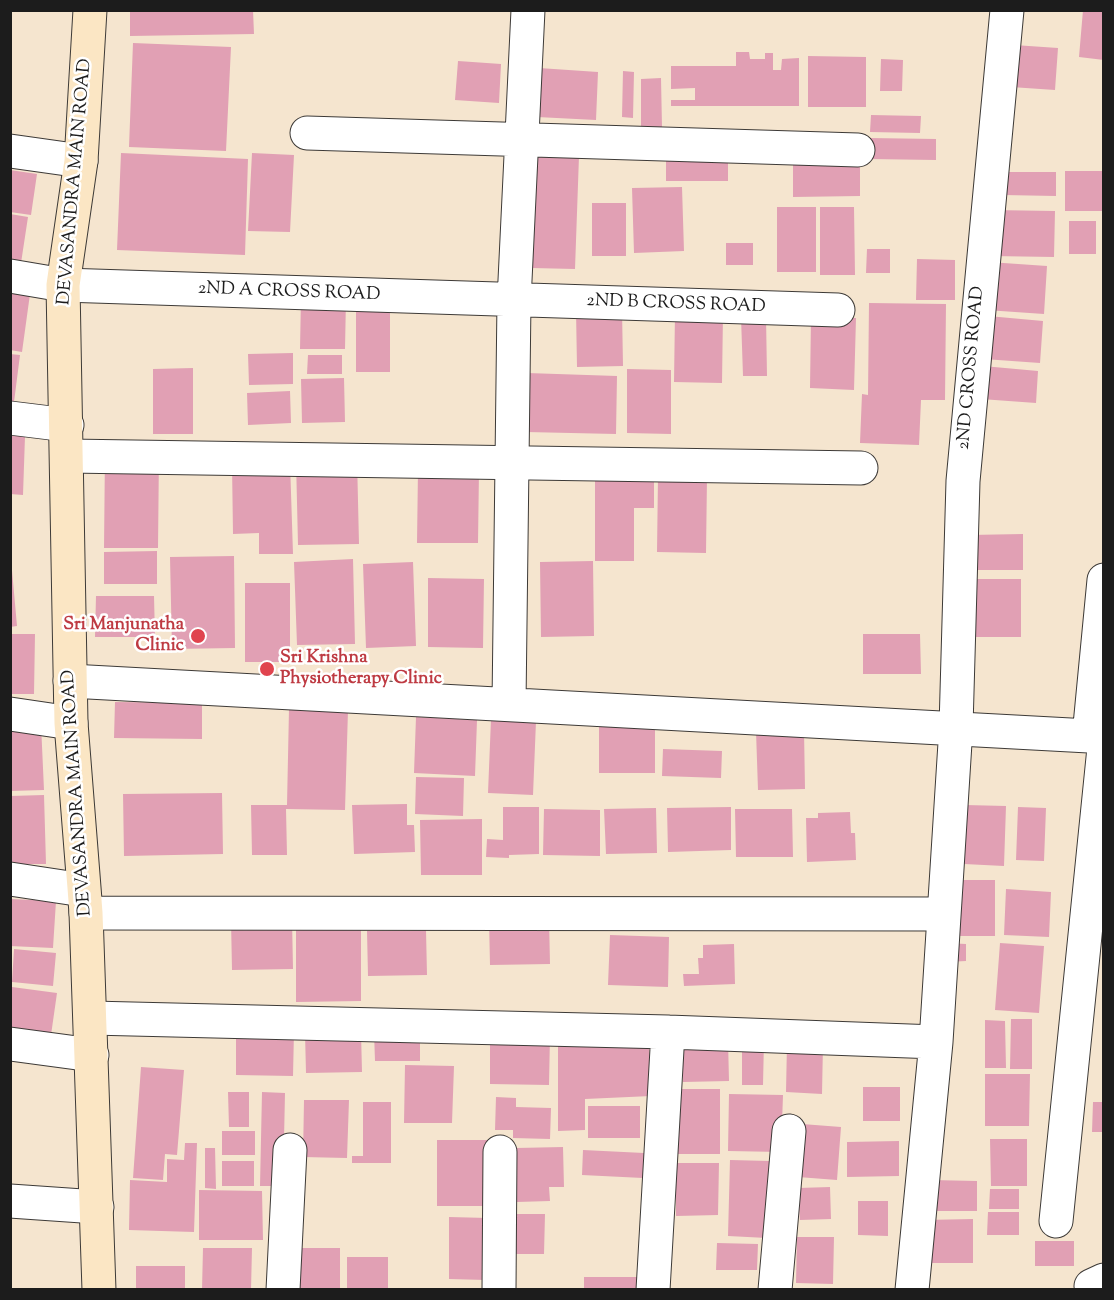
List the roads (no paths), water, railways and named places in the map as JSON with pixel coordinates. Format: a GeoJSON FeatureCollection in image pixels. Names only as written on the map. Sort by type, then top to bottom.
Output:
{"type":"FeatureCollection","features":[{"type":"Feature","properties":{"kind":"main road","name":"DEVASANDRA MAIN ROAD"},"geometry":{"type":"LineString","coordinates":[[90,10],[81,161],[63,285],[68,441],[70,723],[85,901],[91,1018],[99,1290]]}},
{"type":"Feature","properties":{"kind":"street"},"geometry":{"type":"LineString","coordinates":[[509,704],[514,301],[528,10]]}},
{"type":"Feature","properties":{"kind":"street","name":"2ND CROSS ROAD"},"geometry":{"type":"LineString","coordinates":[[912,1290],[936,1042],[956,727],[963,481],[1006,10]]}},
{"type":"Feature","properties":{"kind":"street"},"geometry":{"type":"LineString","coordinates":[[307,133],[858,150]]}},
{"type":"Feature","properties":{"kind":"street"},"geometry":{"type":"LineString","coordinates":[[10,151],[81,161]]}},
{"type":"Feature","properties":{"kind":"street","name":"2ND A CROSS ROAD"},"geometry":{"type":"LineString","coordinates":[[10,276],[63,285],[514,301]]}},
{"type":"Feature","properties":{"kind":"street","name":"2ND B CROSS ROAD"},"geometry":{"type":"LineString","coordinates":[[514,301],[838,310]]}},
{"type":"Feature","properties":{"kind":"street"},"geometry":{"type":"LineString","coordinates":[[10,418],[68,441],[861,468]]}},
{"type":"Feature","properties":{"kind":"street"},"geometry":{"type":"LineString","coordinates":[[1056,1221],[1099,740],[1104,580]]}},
{"type":"Feature","properties":{"kind":"street"},"geometry":{"type":"LineString","coordinates":[[70,681],[956,727],[1099,740]]}},
{"type":"Feature","properties":{"kind":"street"},"geometry":{"type":"LineString","coordinates":[[10,714],[70,723]]}},
{"type":"Feature","properties":{"kind":"street"},"geometry":{"type":"LineString","coordinates":[[10,879],[85,901],[944,914]]}},
{"type":"Feature","properties":{"kind":"street"},"geometry":{"type":"LineString","coordinates":[[91,1018],[668,1032],[936,1042]]}},
{"type":"Feature","properties":{"kind":"street"},"geometry":{"type":"LineString","coordinates":[[653,1290],[668,1032]]}},
{"type":"Feature","properties":{"kind":"street"},"geometry":{"type":"LineString","coordinates":[[10,1044],[92,1055]]}},
{"type":"Feature","properties":{"kind":"street"},"geometry":{"type":"LineString","coordinates":[[775,1290],[789,1131]]}},
{"type":"Feature","properties":{"kind":"street"},"geometry":{"type":"LineString","coordinates":[[283,1290],[290,1150]]}},
{"type":"Feature","properties":{"kind":"street"},"geometry":{"type":"LineString","coordinates":[[499,1290],[500,1152]]}},
{"type":"Feature","properties":{"kind":"street"},"geometry":{"type":"LineString","coordinates":[[10,1201],[97,1207]]}},
{"type":"Feature","properties":{"kind":"place","name":"Sri Manjunatha Clinic"},"geometry":{"type":"Point","coordinates":[198,636]}},
{"type":"Feature","properties":{"kind":"place","name":"Sri Krishna Physiotherapy Clinic"},"geometry":{"type":"Point","coordinates":[267,669]}}]}
